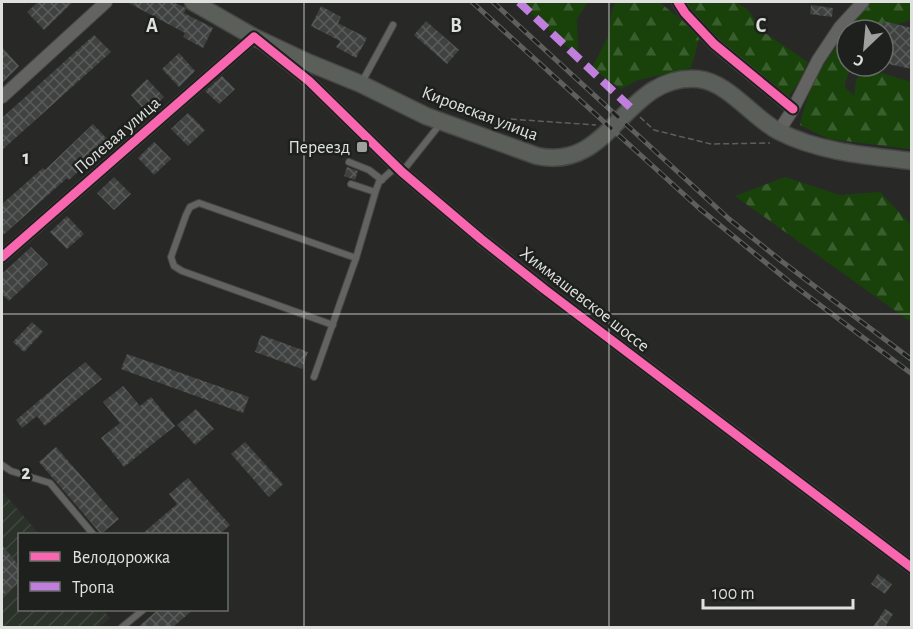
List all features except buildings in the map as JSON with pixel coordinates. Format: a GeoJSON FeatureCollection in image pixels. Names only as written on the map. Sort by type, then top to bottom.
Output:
{"type":"FeatureCollection","features":[{"type":"Feature","properties":{"kind":"main road","name":"Кировская улица"},"geometry":{"type":"LineString","coordinates":[[193,2],[254,37],[361,84],[426,116],[537,156],[553,158],[571,156],[585,151],[654,88],[698,79],[720,86],[757,117],[775,137],[858,155],[912,161]]}},
{"type":"Feature","properties":{"kind":"street"},"geometry":{"type":"LineString","coordinates":[[2,97],[106,2]]}},
{"type":"Feature","properties":{"kind":"street"},"geometry":{"type":"LineString","coordinates":[[678,2],[685,13],[714,44],[794,109]]}},
{"type":"Feature","properties":{"kind":"street"},"geometry":{"type":"LineString","coordinates":[[775,137],[794,109],[818,60],[840,27],[863,2]]}},
{"type":"Feature","properties":{"kind":"street","name":"Химмашевское шоссе"},"geometry":{"type":"LineString","coordinates":[[254,37],[309,81],[400,169],[481,239],[912,568]]}},
{"type":"Feature","properties":{"kind":"street","name":"Полевая улица"},"geometry":{"type":"LineString","coordinates":[[2,257],[254,37]]}},
{"type":"Feature","properties":{"kind":"lane"},"geometry":{"type":"LineString","coordinates":[[361,84],[393,25]]}},
{"type":"Feature","properties":{"kind":"lane"},"geometry":{"type":"LineString","coordinates":[[314,376],[356,258],[375,192],[382,180],[400,169],[442,121]]}},
{"type":"Feature","properties":{"kind":"lane"},"geometry":{"type":"LineString","coordinates":[[349,162],[369,170],[382,180]]}},
{"type":"Feature","properties":{"kind":"lane"},"geometry":{"type":"LineString","coordinates":[[351,183],[375,192]]}},
{"type":"Feature","properties":{"kind":"lane"},"geometry":{"type":"LineString","coordinates":[[333,325],[182,271],[174,266],[171,257],[190,207],[199,203],[356,258]]}},
{"type":"Feature","properties":{"kind":"lane"},"geometry":{"type":"LineString","coordinates":[[2,465],[10,471],[50,483],[92,533]]}},
{"type":"Feature","properties":{"kind":"lane"},"geometry":{"type":"LineString","coordinates":[[121,627],[141,611]]}},
{"type":"Feature","properties":{"kind":"path"},"geometry":{"type":"LineString","coordinates":[[631,108],[654,130],[711,144],[775,137]]}},
{"type":"Feature","properties":{"kind":"path"},"geometry":{"type":"LineString","coordinates":[[466,116],[596,125]]}},
{"type":"Feature","properties":{"kind":"shaded area"},"geometry":{"type":"Polygon","coordinates":[[[2,491],[38,533],[18,533],[18,611],[104,611],[110,618],[99,627],[2,627],[2,491]]]}},
{"type":"Feature","properties":{"kind":"green space"},"geometry":{"type":"Polygon","coordinates":[[[519,2],[588,2],[577,19],[578,57],[519,2]]]}},
{"type":"Feature","properties":{"kind":"green space"},"geometry":{"type":"Polygon","coordinates":[[[615,2],[659,2],[701,32],[691,68],[638,80],[621,89],[592,68],[609,35],[615,2]]]}},
{"type":"Feature","properties":{"kind":"green space"},"geometry":{"type":"Polygon","coordinates":[[[686,2],[735,2],[747,9],[765,33],[808,62],[789,96],[716,39],[692,13],[686,2]]]}},
{"type":"Feature","properties":{"kind":"green space"},"geometry":{"type":"Polygon","coordinates":[[[869,2],[911,2],[911,20],[895,25],[895,18],[854,18],[858,8],[869,2]]]}},
{"type":"Feature","properties":{"kind":"green space"},"geometry":{"type":"Polygon","coordinates":[[[835,50],[835,78],[847,78],[844,86],[854,96],[858,78],[895,77],[911,82],[911,149],[829,139],[800,125],[807,99],[835,50]]]}},
{"type":"Feature","properties":{"kind":"green space"},"geometry":{"type":"Polygon","coordinates":[[[785,177],[840,195],[880,192],[911,225],[911,322],[735,196],[785,177]]]}},
{"type":"Feature","properties":{"kind":"railway"},"geometry":{"type":"LineString","coordinates":[[472,2],[700,209],[792,284],[912,374]]}},
{"type":"Feature","properties":{"kind":"railway"},"geometry":{"type":"LineString","coordinates":[[493,2],[729,219],[912,360]]}},
{"type":"Feature","properties":{"kind":"marked path"},"geometry":{"type":"LineString","coordinates":[[519,2],[631,108]]}},
{"type":"Feature","properties":{"kind":"cycle path"},"geometry":{"type":"LineString","coordinates":[[678,2],[685,13],[714,44],[793,109]]}},
{"type":"Feature","properties":{"kind":"cycle path"},"geometry":{"type":"LineString","coordinates":[[2,257],[254,37],[309,81],[402,172],[481,239],[912,568]]}},
{"type":"Feature","properties":{"kind":"place","name":"Переезд"},"geometry":{"type":"Point","coordinates":[362,147]}}]}
